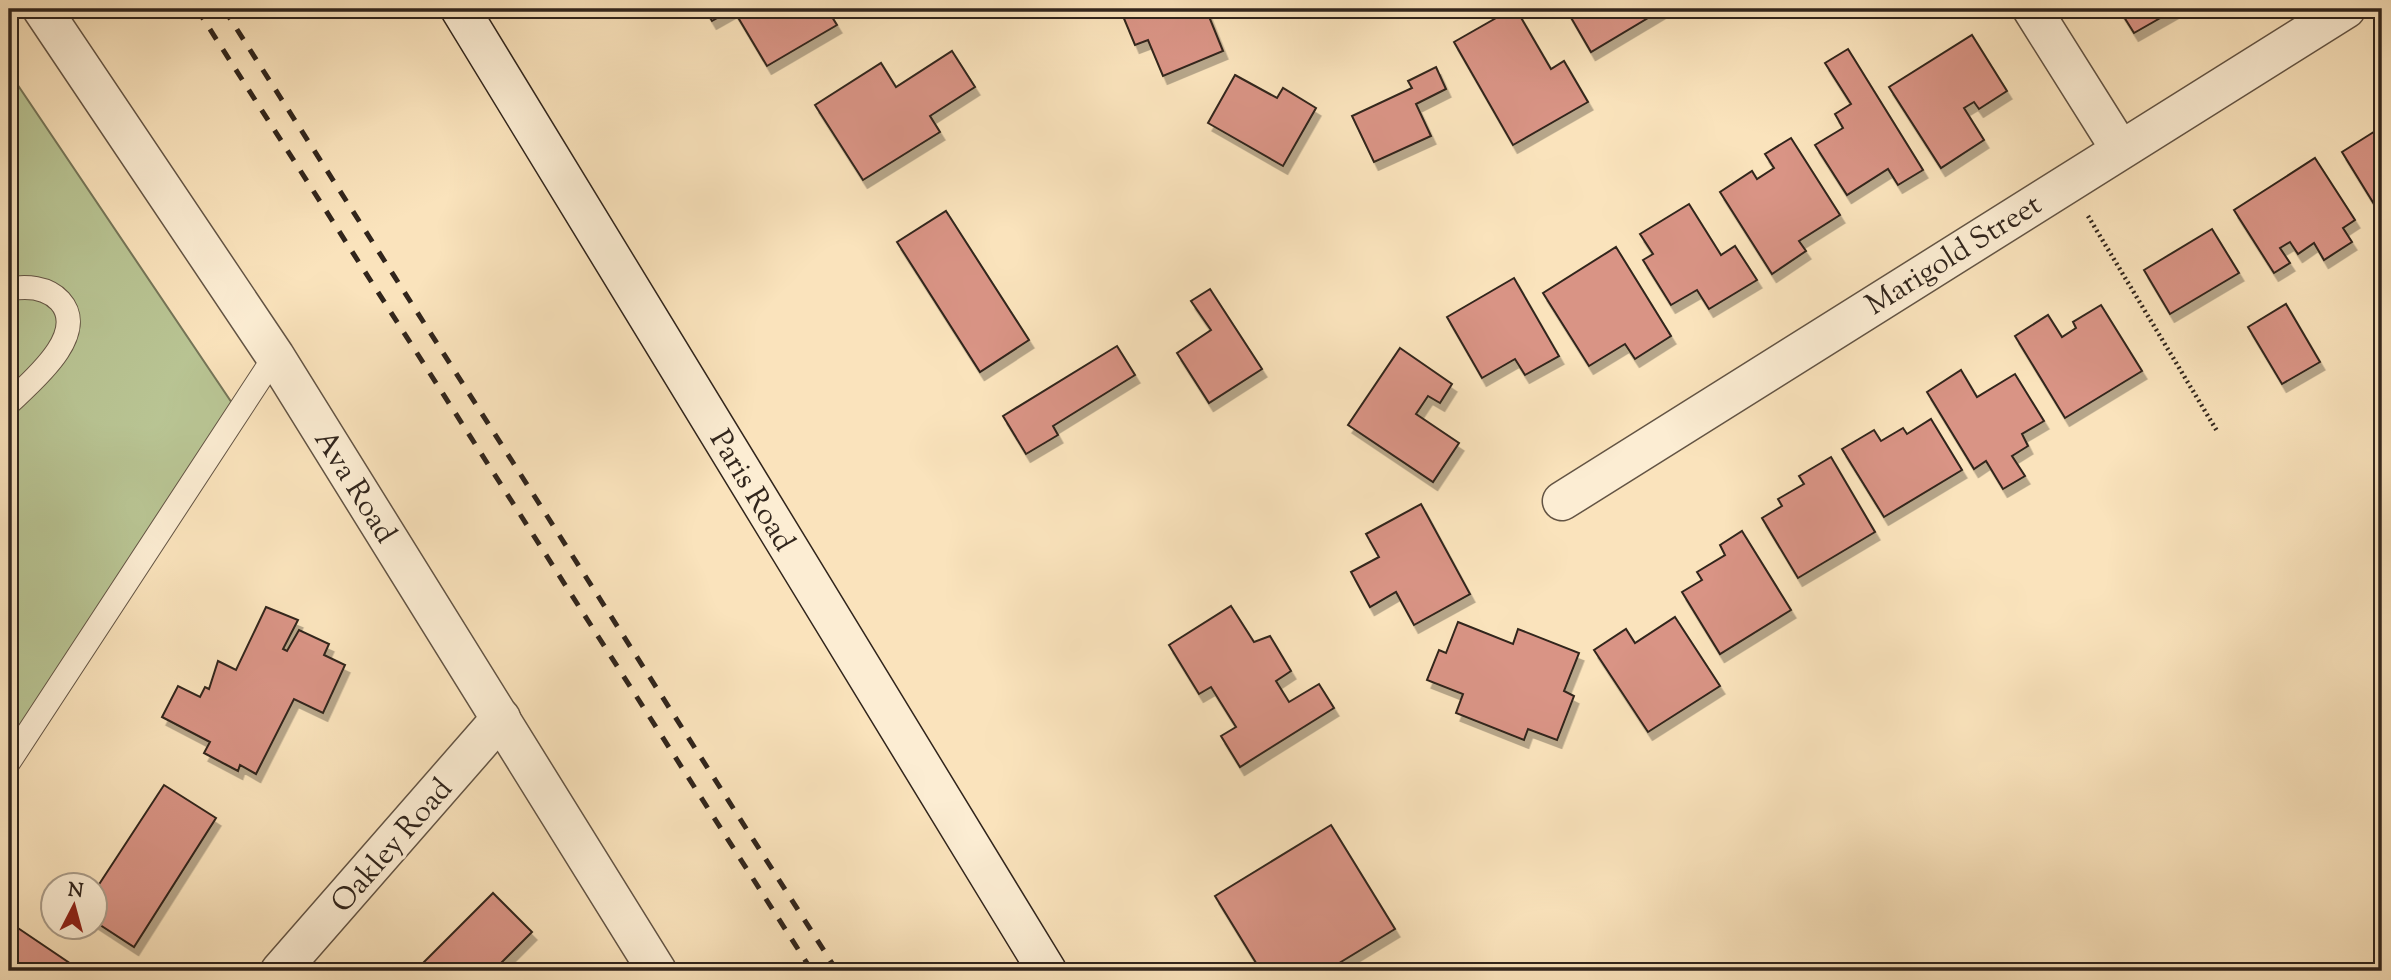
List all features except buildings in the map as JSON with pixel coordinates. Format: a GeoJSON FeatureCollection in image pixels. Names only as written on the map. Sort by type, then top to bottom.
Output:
{"type":"FeatureCollection","features":[{"type":"Feature","properties":{"kind":"street","name":"Ava Road"},"geometry":{"type":"LineString","coordinates":[[43,9],[275,356],[657,971]]}},
{"type":"Feature","properties":{"kind":"street","name":"Paris Road"},"geometry":{"type":"LineString","coordinates":[[460,9],[1047,971]]}},
{"type":"Feature","properties":{"kind":"street"},"geometry":{"type":"LineString","coordinates":[[2032,9],[2120,149]]}},
{"type":"Feature","properties":{"kind":"street","name":"Marigold Street"},"geometry":{"type":"LineString","coordinates":[[1562,501],[2346,9]]}},
{"type":"Feature","properties":{"kind":"street","name":"Oakley Road"},"geometry":{"type":"LineString","coordinates":[[280,971],[501,718]]}},
{"type":"Feature","properties":{"kind":"lane"},"geometry":{"type":"LineString","coordinates":[[9,289],[44,290],[54,295],[66,310],[69,321],[59,351],[9,403]]}},
{"type":"Feature","properties":{"kind":"lane"},"geometry":{"type":"LineString","coordinates":[[9,762],[275,356]]}},
{"type":"Feature","properties":{"kind":"path"},"geometry":{"type":"LineString","coordinates":[[2068,182],[2217,431]]}},
{"type":"Feature","properties":{"kind":"green space"},"geometry":{"type":"Polygon","coordinates":[[[9,72],[234,406],[9,760],[9,72]]]}},
{"type":"Feature","properties":{"kind":"railway"},"geometry":{"type":"LineString","coordinates":[[197,9],[812,971]]}},
{"type":"Feature","properties":{"kind":"railway"},"geometry":{"type":"LineString","coordinates":[[224,9],[837,971]]}}]}
